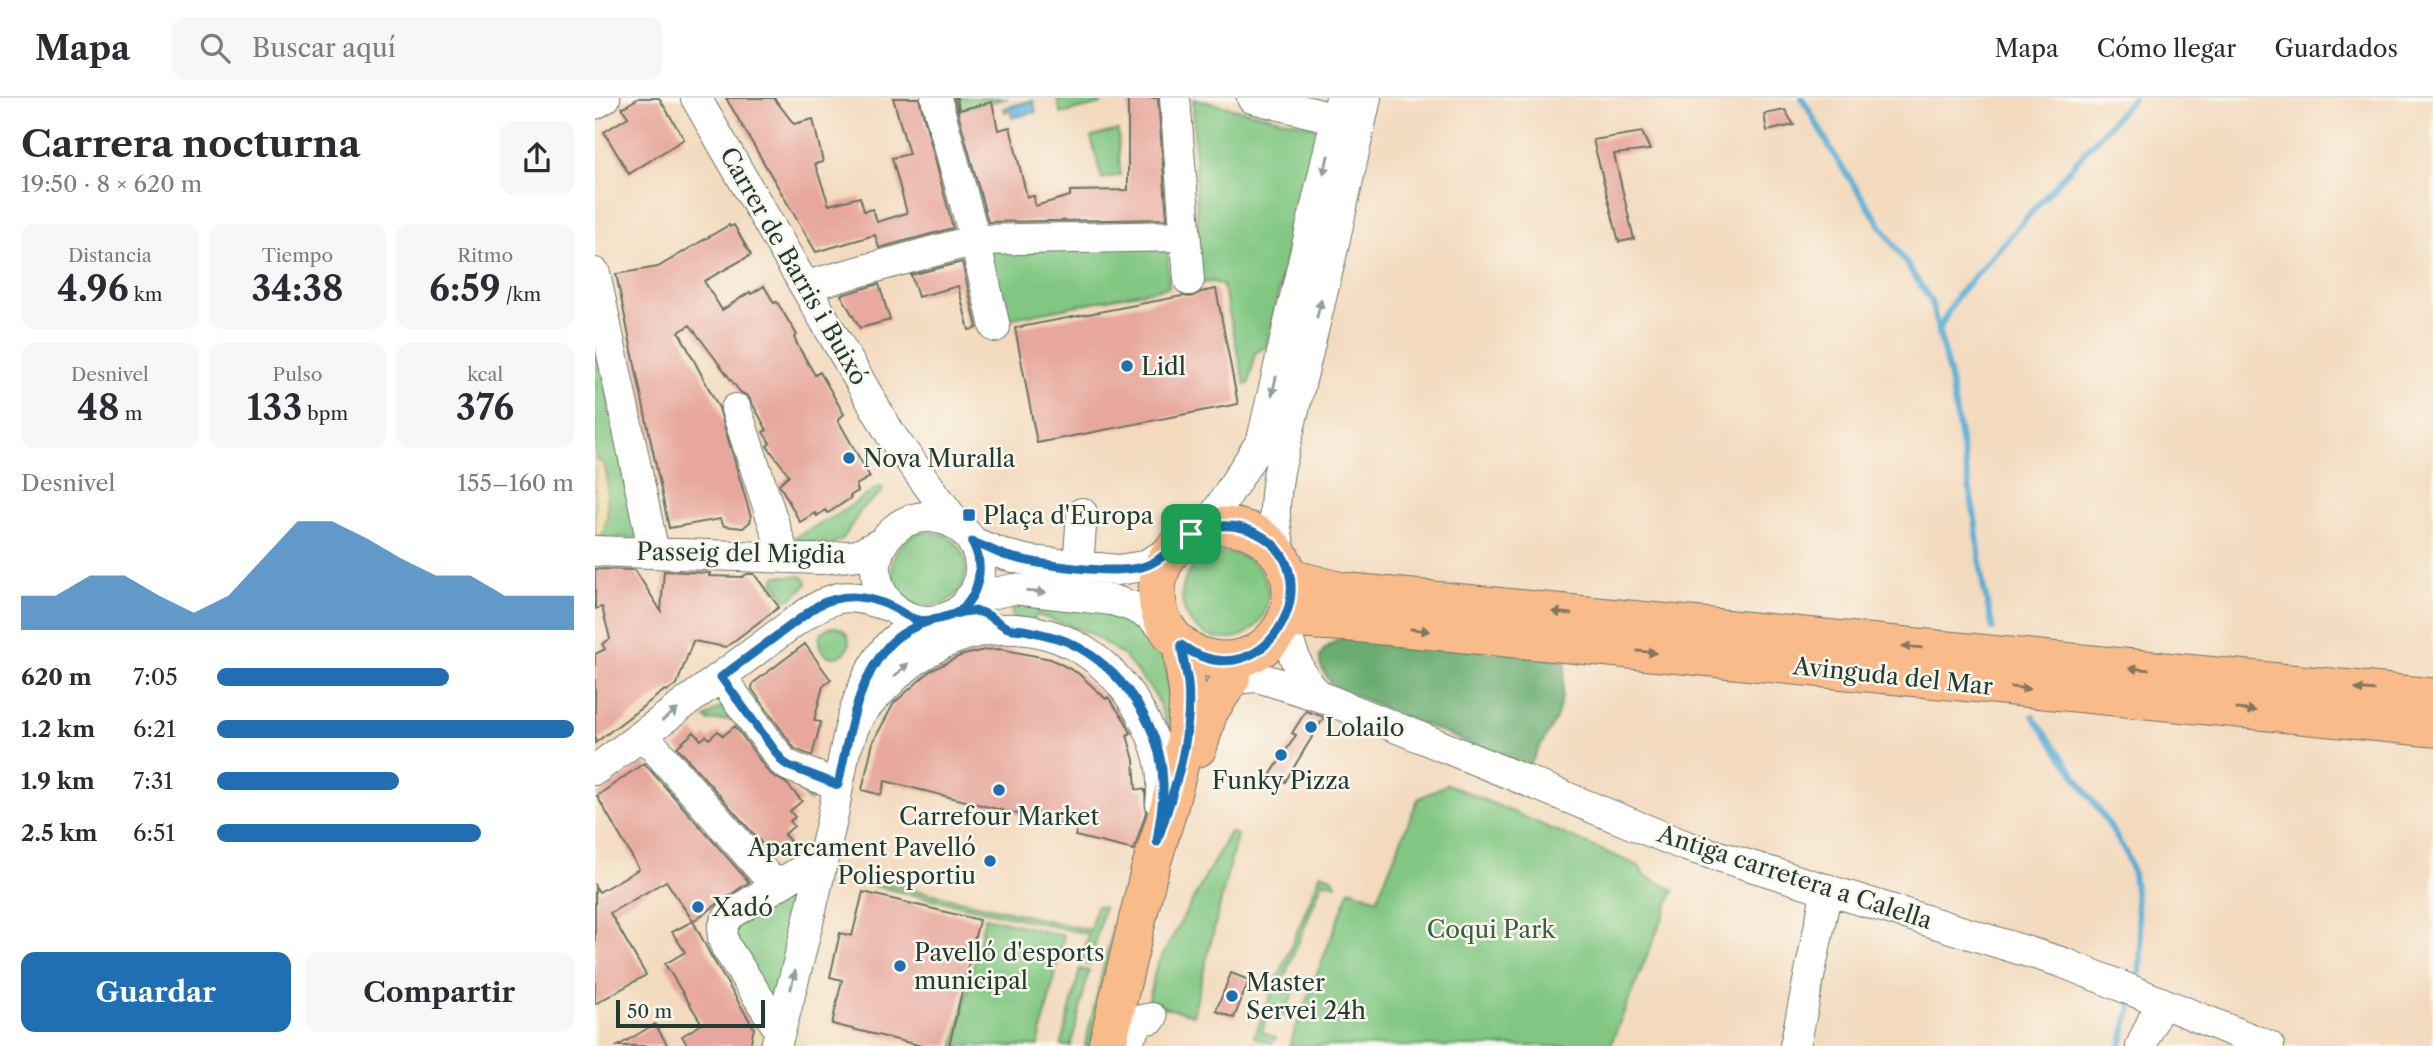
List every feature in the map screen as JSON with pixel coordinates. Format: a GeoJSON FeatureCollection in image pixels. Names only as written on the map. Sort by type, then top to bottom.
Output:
{"type":"FeatureCollection","features":[{"type":"Feature","properties":{"kind":"main road"},"geometry":{"type":"LineString","coordinates":[[1123,1042],[1157,842],[1176,781],[1188,723],[1188,681],[1175,640],[1160,616],[1156,594],[1160,571],[1182,542],[1217,526],[1245,529],[1268,542],[1286,567],[1300,580],[1353,608]]}},
{"type":"Feature","properties":{"kind":"main road"},"geometry":{"type":"LineString","coordinates":[[1123,1042],[1140,998],[1202,729],[1209,712],[1241,669],[1266,645],[1284,622],[1291,592],[1286,567]]}},
{"type":"Feature","properties":{"kind":"main road"},"geometry":{"type":"LineString","coordinates":[[1284,622],[1353,608]]}},
{"type":"Feature","properties":{"kind":"main road","name":"Avinguda del Mar"},"geometry":{"type":"LineString","coordinates":[[1353,608],[2433,697]]}},
{"type":"Feature","properties":{"kind":"main road","name":"Avinguda del Mar"},"geometry":{"type":"LineString","coordinates":[[1353,608],[2433,728]]}},
{"type":"Feature","properties":{"kind":"main road"},"geometry":{"type":"LineString","coordinates":[[1175,640],[1207,658],[1241,669]]}},
{"type":"Feature","properties":{"kind":"street"},"geometry":{"type":"LineString","coordinates":[[595,104],[605,98]]}},
{"type":"Feature","properties":{"kind":"street","name":"Carrer de Barris i Buixó"},"geometry":{"type":"LineString","coordinates":[[696,98],[891,435],[965,534]]}},
{"type":"Feature","properties":{"kind":"street"},"geometry":{"type":"LineString","coordinates":[[936,98],[975,240],[995,327]]}},
{"type":"Feature","properties":{"kind":"street"},"geometry":{"type":"LineString","coordinates":[[1175,98],[1189,280]]}},
{"type":"Feature","properties":{"kind":"street"},"geometry":{"type":"LineString","coordinates":[[894,608],[882,594],[876,577],[876,559],[890,534],[911,519],[943,519],[965,534],[1018,558],[1118,570],[1144,566],[1212,519],[1262,440],[1339,108],[1252,98]]}},
{"type":"Feature","properties":{"kind":"street"},"geometry":{"type":"LineString","coordinates":[[1286,567],[1274,529],[1279,471],[1366,98]]}},
{"type":"Feature","properties":{"kind":"street"},"geometry":{"type":"LineString","coordinates":[[806,286],[975,240],[1185,236]]}},
{"type":"Feature","properties":{"kind":"street"},"geometry":{"type":"LineString","coordinates":[[595,273],[654,553]]}},
{"type":"Feature","properties":{"kind":"street"},"geometry":{"type":"LineString","coordinates":[[736,410],[785,558]]}},
{"type":"Feature","properties":{"kind":"street","name":"Carrer de Barris i Buixó"},"geometry":{"type":"LineString","coordinates":[[890,534],[907,488],[891,435]]}},
{"type":"Feature","properties":{"kind":"street"},"geometry":{"type":"LineString","coordinates":[[1078,567],[1082,513]]}},
{"type":"Feature","properties":{"kind":"street","name":"Passeig del Migdia"},"geometry":{"type":"LineString","coordinates":[[595,551],[820,559],[858,555],[890,534]]}},
{"type":"Feature","properties":{"kind":"street"},"geometry":{"type":"LineString","coordinates":[[952,611],[979,579],[980,564],[965,534]]}},
{"type":"Feature","properties":{"kind":"street"},"geometry":{"type":"LineString","coordinates":[[778,1039],[822,858],[854,709],[875,665],[889,644],[907,631],[952,611],[1013,589],[1112,600],[1148,614],[1175,640]]}},
{"type":"Feature","properties":{"kind":"street"},"geometry":{"type":"LineString","coordinates":[[595,770],[797,620],[832,598],[851,596],[894,608],[905,615],[978,611],[990,615],[1007,628]]}},
{"type":"Feature","properties":{"kind":"street","name":"Antiga carretera a Calella"},"geometry":{"type":"LineString","coordinates":[[1284,622],[1303,678],[1311,690],[1324,698]]}},
{"type":"Feature","properties":{"kind":"street"},"geometry":{"type":"LineString","coordinates":[[848,744],[858,719],[907,664],[933,648],[973,631],[1007,628],[1067,642],[1093,656],[1130,693],[1155,742],[1162,768],[1163,785],[1157,842]]}},
{"type":"Feature","properties":{"kind":"street","name":"Antiga carretera a Calella"},"geometry":{"type":"LineString","coordinates":[[1241,669],[1324,698],[1686,846],[2020,947],[2269,1046]]}},
{"type":"Feature","properties":{"kind":"street"},"geometry":{"type":"LineString","coordinates":[[721,677],[783,762],[838,785]]}},
{"type":"Feature","properties":{"kind":"street"},"geometry":{"type":"LineString","coordinates":[[643,735],[776,886]]}},
{"type":"Feature","properties":{"kind":"street"},"geometry":{"type":"LineString","coordinates":[[778,1039],[726,947],[721,933],[731,914],[822,858]]}},
{"type":"Feature","properties":{"kind":"street"},"geometry":{"type":"LineString","coordinates":[[1795,1046],[1828,889]]}},
{"type":"Feature","properties":{"kind":"street"},"geometry":{"type":"LineString","coordinates":[[2141,1046],[2157,1000]]}},
{"type":"Feature","properties":{"kind":"green space"},"geometry":{"type":"Polygon","coordinates":[[[947,98],[1008,98],[951,112],[947,98]]]}},
{"type":"Feature","properties":{"kind":"green space"},"geometry":{"type":"Polygon","coordinates":[[[1057,98],[1099,98],[1101,104],[1061,114],[1057,98]]]}},
{"type":"Feature","properties":{"kind":"green space"},"geometry":{"type":"Polygon","coordinates":[[[1193,99],[1320,128],[1266,347],[1255,353],[1249,384],[1245,384],[1223,286],[1214,282],[1199,283],[1193,99]]]}},
{"type":"Feature","properties":{"kind":"green space"},"geometry":{"type":"Polygon","coordinates":[[[1118,130],[1120,175],[1102,179],[1091,137],[1118,130]]]}},
{"type":"Feature","properties":{"kind":"green space"},"geometry":{"type":"Polygon","coordinates":[[[1167,243],[1169,287],[1003,320],[985,250],[1167,243]]]}},
{"type":"Feature","properties":{"kind":"green space"},"geometry":{"type":"Polygon","coordinates":[[[599,354],[637,538],[602,537],[607,517],[607,476],[603,464],[595,457],[595,355],[599,354]]]}},
{"type":"Feature","properties":{"kind":"green space"},"geometry":{"type":"Polygon","coordinates":[[[878,487],[883,488],[882,492],[862,509],[842,540],[830,544],[795,542],[795,537],[839,514],[878,487]]]}},
{"type":"Feature","properties":{"kind":"green space","name":"Plaça d'Europa"},"geometry":{"type":"Polygon","coordinates":[[[929,532],[943,535],[955,543],[963,555],[966,569],[963,583],[955,595],[943,603],[929,606],[915,603],[903,595],[895,583],[892,569],[895,555],[903,543],[915,535],[929,532]]]}},
{"type":"Feature","properties":{"kind":"green space"},"geometry":{"type":"Polygon","coordinates":[[[1217,553],[1233,553],[1256,565],[1265,579],[1268,596],[1265,613],[1256,627],[1233,639],[1217,639],[1201,632],[1189,620],[1182,604],[1182,588],[1189,572],[1201,560],[1217,553]]]}},
{"type":"Feature","properties":{"kind":"green space"},"geometry":{"type":"Polygon","coordinates":[[[777,576],[801,576],[807,584],[792,598],[786,599],[773,581],[777,576]]]}},
{"type":"Feature","properties":{"kind":"green space"},"geometry":{"type":"Polygon","coordinates":[[[1018,602],[1106,610],[1143,626],[1164,646],[1174,735],[1162,738],[1159,729],[1167,726],[1156,696],[1124,656],[1090,633],[1037,615],[1032,622],[1013,618],[1013,609],[1018,602]]]}},
{"type":"Feature","properties":{"kind":"green space"},"geometry":{"type":"Polygon","coordinates":[[[834,627],[844,632],[849,642],[844,652],[834,657],[824,652],[819,642],[824,632],[834,627]]]}},
{"type":"Feature","properties":{"kind":"green space"},"geometry":{"type":"Polygon","coordinates":[[[1344,637],[1566,660],[1562,698],[1556,719],[1528,768],[1334,687],[1323,671],[1320,658],[1327,647],[1344,637]]]}},
{"type":"Feature","properties":{"kind":"green space"},"geometry":{"type":"Polygon","coordinates":[[[730,700],[812,786],[809,801],[737,719],[709,721],[705,718],[730,700]]]}},
{"type":"Feature","properties":{"kind":"green space","name":"Coqui Park"},"geometry":{"type":"Polygon","coordinates":[[[1447,784],[1639,866],[1644,876],[1674,890],[1610,1046],[1289,1046],[1350,889],[1377,899],[1418,799],[1447,784]]]}},
{"type":"Feature","properties":{"kind":"green space"},"geometry":{"type":"Polygon","coordinates":[[[1230,832],[1237,835],[1193,1015],[1148,1003],[1156,967],[1230,832]]]}},
{"type":"Feature","properties":{"kind":"green space"},"geometry":{"type":"Polygon","coordinates":[[[813,869],[777,1018],[727,930],[813,869]]]}},
{"type":"Feature","properties":{"kind":"green space"},"geometry":{"type":"Polygon","coordinates":[[[1321,873],[1333,878],[1336,885],[1323,881],[1280,988],[1293,993],[1284,1016],[1270,1011],[1262,1032],[1276,1038],[1272,1043],[1254,1037],[1321,873]]]}},
{"type":"Feature","properties":{"kind":"green space"},"geometry":{"type":"Polygon","coordinates":[[[876,881],[1090,930],[1096,906],[1104,907],[1090,965],[1082,963],[1088,934],[874,886],[876,881]]]}},
{"type":"Feature","properties":{"kind":"green space"},"geometry":{"type":"Polygon","coordinates":[[[1118,905],[1123,906],[1098,1046],[1085,1046],[1118,905]]]}},
{"type":"Feature","properties":{"kind":"green space"},"geometry":{"type":"Polygon","coordinates":[[[985,917],[1064,936],[1038,1046],[954,1046],[985,917]]]}},
{"type":"Feature","properties":{"kind":"green space"},"geometry":{"type":"Polygon","coordinates":[[[1080,969],[1089,971],[1071,1046],[1061,1046],[1080,969]]]}},
{"type":"Feature","properties":{"kind":"sand"},"geometry":{"type":"Polygon","coordinates":[[[595,457],[603,464],[607,476],[607,517],[602,537],[595,537],[595,457]]]}},
{"type":"Feature","properties":{"kind":"water"},"geometry":{"type":"Polygon","coordinates":[[[1033,100],[1036,112],[1012,118],[1011,111],[1005,112],[1004,108],[1033,100]]]}},
{"type":"Feature","properties":{"kind":"building"},"geometry":{"type":"Polygon","coordinates":[[[639,98],[659,98],[684,139],[629,174],[604,132],[628,117],[622,108],[639,98]]]}},
{"type":"Feature","properties":{"kind":"building"},"geometry":{"type":"Polygon","coordinates":[[[726,98],[774,98],[794,124],[813,119],[823,162],[815,164],[829,205],[860,197],[864,211],[873,209],[877,222],[907,213],[892,158],[909,154],[893,98],[919,98],[953,228],[879,248],[875,235],[816,252],[726,98]]]}},
{"type":"Feature","properties":{"kind":"building"},"geometry":{"type":"Polygon","coordinates":[[[954,98],[957,98],[959,110],[992,102],[998,130],[1010,127],[1027,197],[1034,196],[1035,206],[1070,196],[1070,191],[1128,190],[1128,98],[1158,98],[1167,219],[988,222],[954,98]]]}},
{"type":"Feature","properties":{"kind":"building"},"geometry":{"type":"Polygon","coordinates":[[[1785,110],[1794,125],[1767,131],[1764,114],[1785,110]]]}},
{"type":"Feature","properties":{"kind":"building"},"geometry":{"type":"Polygon","coordinates":[[[1642,132],[1650,150],[1614,154],[1634,239],[1619,242],[1593,140],[1642,132]]]}},
{"type":"Feature","properties":{"kind":"building"},"geometry":{"type":"Polygon","coordinates":[[[729,225],[734,225],[751,255],[704,281],[722,310],[764,286],[797,335],[794,337],[798,346],[815,375],[820,372],[844,414],[838,420],[870,477],[856,485],[858,491],[850,496],[851,498],[828,513],[825,510],[817,516],[815,513],[800,522],[779,484],[789,475],[767,446],[770,443],[763,432],[767,430],[752,403],[748,396],[740,392],[690,325],[679,332],[719,408],[751,517],[750,522],[743,528],[724,526],[720,519],[669,528],[616,274],[658,267],[729,225]]]}},
{"type":"Feature","properties":{"kind":"building"},"geometry":{"type":"Polygon","coordinates":[[[962,262],[977,328],[969,330],[958,286],[918,297],[911,275],[962,262]]]}},
{"type":"Feature","properties":{"kind":"building"},"geometry":{"type":"Polygon","coordinates":[[[879,284],[890,320],[860,328],[841,295],[879,284]]]}},
{"type":"Feature","properties":{"kind":"building","name":"Lidl"},"geometry":{"type":"Polygon","coordinates":[[[1216,289],[1238,404],[1037,443],[1015,328],[1182,296],[1191,297],[1216,289]]]}},
{"type":"Feature","properties":{"kind":"building"},"geometry":{"type":"Polygon","coordinates":[[[595,569],[635,570],[661,611],[664,571],[710,573],[709,576],[742,577],[754,574],[779,607],[726,647],[693,641],[677,684],[665,690],[595,743],[595,654],[605,649],[602,644],[610,639],[602,607],[595,609],[595,569]]]}},
{"type":"Feature","properties":{"kind":"building"},"geometry":{"type":"Polygon","coordinates":[[[805,644],[831,680],[823,686],[814,721],[821,722],[812,756],[795,749],[752,689],[753,683],[805,644]]]}},
{"type":"Feature","properties":{"kind":"building"},"geometry":{"type":"Polygon","coordinates":[[[1000,649],[1051,659],[1078,673],[1106,699],[1108,697],[1125,721],[1131,733],[1127,735],[1134,760],[1136,789],[1145,790],[1146,812],[1134,850],[1075,836],[1077,829],[885,781],[881,795],[862,790],[873,742],[894,703],[930,671],[960,656],[1000,649]]]}},
{"type":"Feature","properties":{"kind":"building"},"geometry":{"type":"Polygon","coordinates":[[[1306,711],[1324,717],[1285,782],[1271,774],[1296,735],[1292,733],[1306,711]]]}},
{"type":"Feature","properties":{"kind":"building"},"geometry":{"type":"Polygon","coordinates":[[[735,726],[769,773],[787,784],[802,801],[790,811],[795,817],[790,821],[794,826],[784,835],[790,841],[773,856],[677,747],[694,732],[701,740],[706,736],[709,739],[718,731],[723,736],[735,726]]]}},
{"type":"Feature","properties":{"kind":"building"},"geometry":{"type":"Polygon","coordinates":[[[644,763],[749,882],[693,921],[666,881],[610,913],[646,975],[595,1004],[595,886],[599,892],[639,869],[597,796],[644,763]]]}},
{"type":"Feature","properties":{"kind":"building","name":"Pavelló d'esports municipal"},"geometry":{"type":"Polygon","coordinates":[[[863,892],[979,920],[949,1046],[922,1046],[832,1024],[842,980],[830,977],[840,933],[852,936],[863,892]]]}},
{"type":"Feature","properties":{"kind":"building"},"geometry":{"type":"Polygon","coordinates":[[[693,921],[754,1028],[750,1046],[688,1046],[682,1036],[702,1024],[665,964],[685,952],[672,932],[693,921]]]}},
{"type":"Feature","properties":{"kind":"building","name":"Master Servei 24h"},"geometry":{"type":"Polygon","coordinates":[[[1231,973],[1249,980],[1234,1018],[1216,1011],[1231,973]]]}},
{"type":"Feature","properties":{"kind":"building"},"geometry":{"type":"Polygon","coordinates":[[[655,1024],[668,1046],[618,1046],[655,1024]]]}},
{"type":"Feature","properties":{"kind":"waterway"},"geometry":{"type":"LineString","coordinates":[[1802,98],[1836,158],[1931,301],[1949,374],[1975,519],[1983,585],[1993,629]]}},
{"type":"Feature","properties":{"kind":"waterway"},"geometry":{"type":"LineString","coordinates":[[1938,331],[1957,296],[2133,98]]}},
{"type":"Feature","properties":{"kind":"waterway"},"geometry":{"type":"LineString","coordinates":[[2033,716],[2126,853],[2133,873],[2141,945],[2140,970],[2136,985]]}},
{"type":"Feature","properties":{"kind":"waterway"},"geometry":{"type":"LineString","coordinates":[[2121,1046],[2133,999]]}},
{"type":"Feature","properties":{"kind":"place","name":"Lidl"},"geometry":{"type":"Point","coordinates":[1127,366]}},
{"type":"Feature","properties":{"kind":"place","name":"Nova Muralla"},"geometry":{"type":"Point","coordinates":[849,458]}},
{"type":"Feature","properties":{"kind":"place","name":"Plaça d'Europa"},"geometry":{"type":"Point","coordinates":[969,515]}},
{"type":"Feature","properties":{"kind":"place","name":"Lolailo"},"geometry":{"type":"Point","coordinates":[1311,727]}},
{"type":"Feature","properties":{"kind":"place","name":"Funky Pizza"},"geometry":{"type":"Point","coordinates":[1281,755]}},
{"type":"Feature","properties":{"kind":"place","name":"Carrefour Market"},"geometry":{"type":"Point","coordinates":[999,790]}},
{"type":"Feature","properties":{"kind":"place","name":"Aparcament Pavelló Poliesportiu"},"geometry":{"type":"Point","coordinates":[990,861]}},
{"type":"Feature","properties":{"kind":"place","name":"Xadó"},"geometry":{"type":"Point","coordinates":[698,907]}},
{"type":"Feature","properties":{"kind":"place","name":"Pavelló d'esports municipal"},"geometry":{"type":"Point","coordinates":[900,966]}},
{"type":"Feature","properties":{"kind":"place","name":"Master Servei 24h"},"geometry":{"type":"Point","coordinates":[1232,996]}},
{"type":"Feature","properties":{"kind":"route"},"geometry":{"type":"LineString","coordinates":[[1191,534],[1172,550],[1144,566],[1118,570],[1030,561],[972,542],[977,549],[980,564],[974,593],[957,612],[943,619],[930,621],[907,631],[889,644],[875,665],[854,709],[838,785],[783,762],[721,677],[817,606],[832,598],[851,596],[894,608],[917,620],[930,621],[943,619],[957,612],[978,611],[990,615],[1007,628],[1067,642],[1093,656],[1111,671],[1130,693],[1155,742],[1162,768],[1163,785],[1157,842],[1179,769],[1188,723],[1188,681],[1181,645],[1193,653],[1215,660],[1237,659],[1252,654],[1266,645],[1279,631],[1291,601],[1286,567],[1275,549],[1261,537],[1245,529],[1227,526],[1208,527],[1191,534]]}}]}
